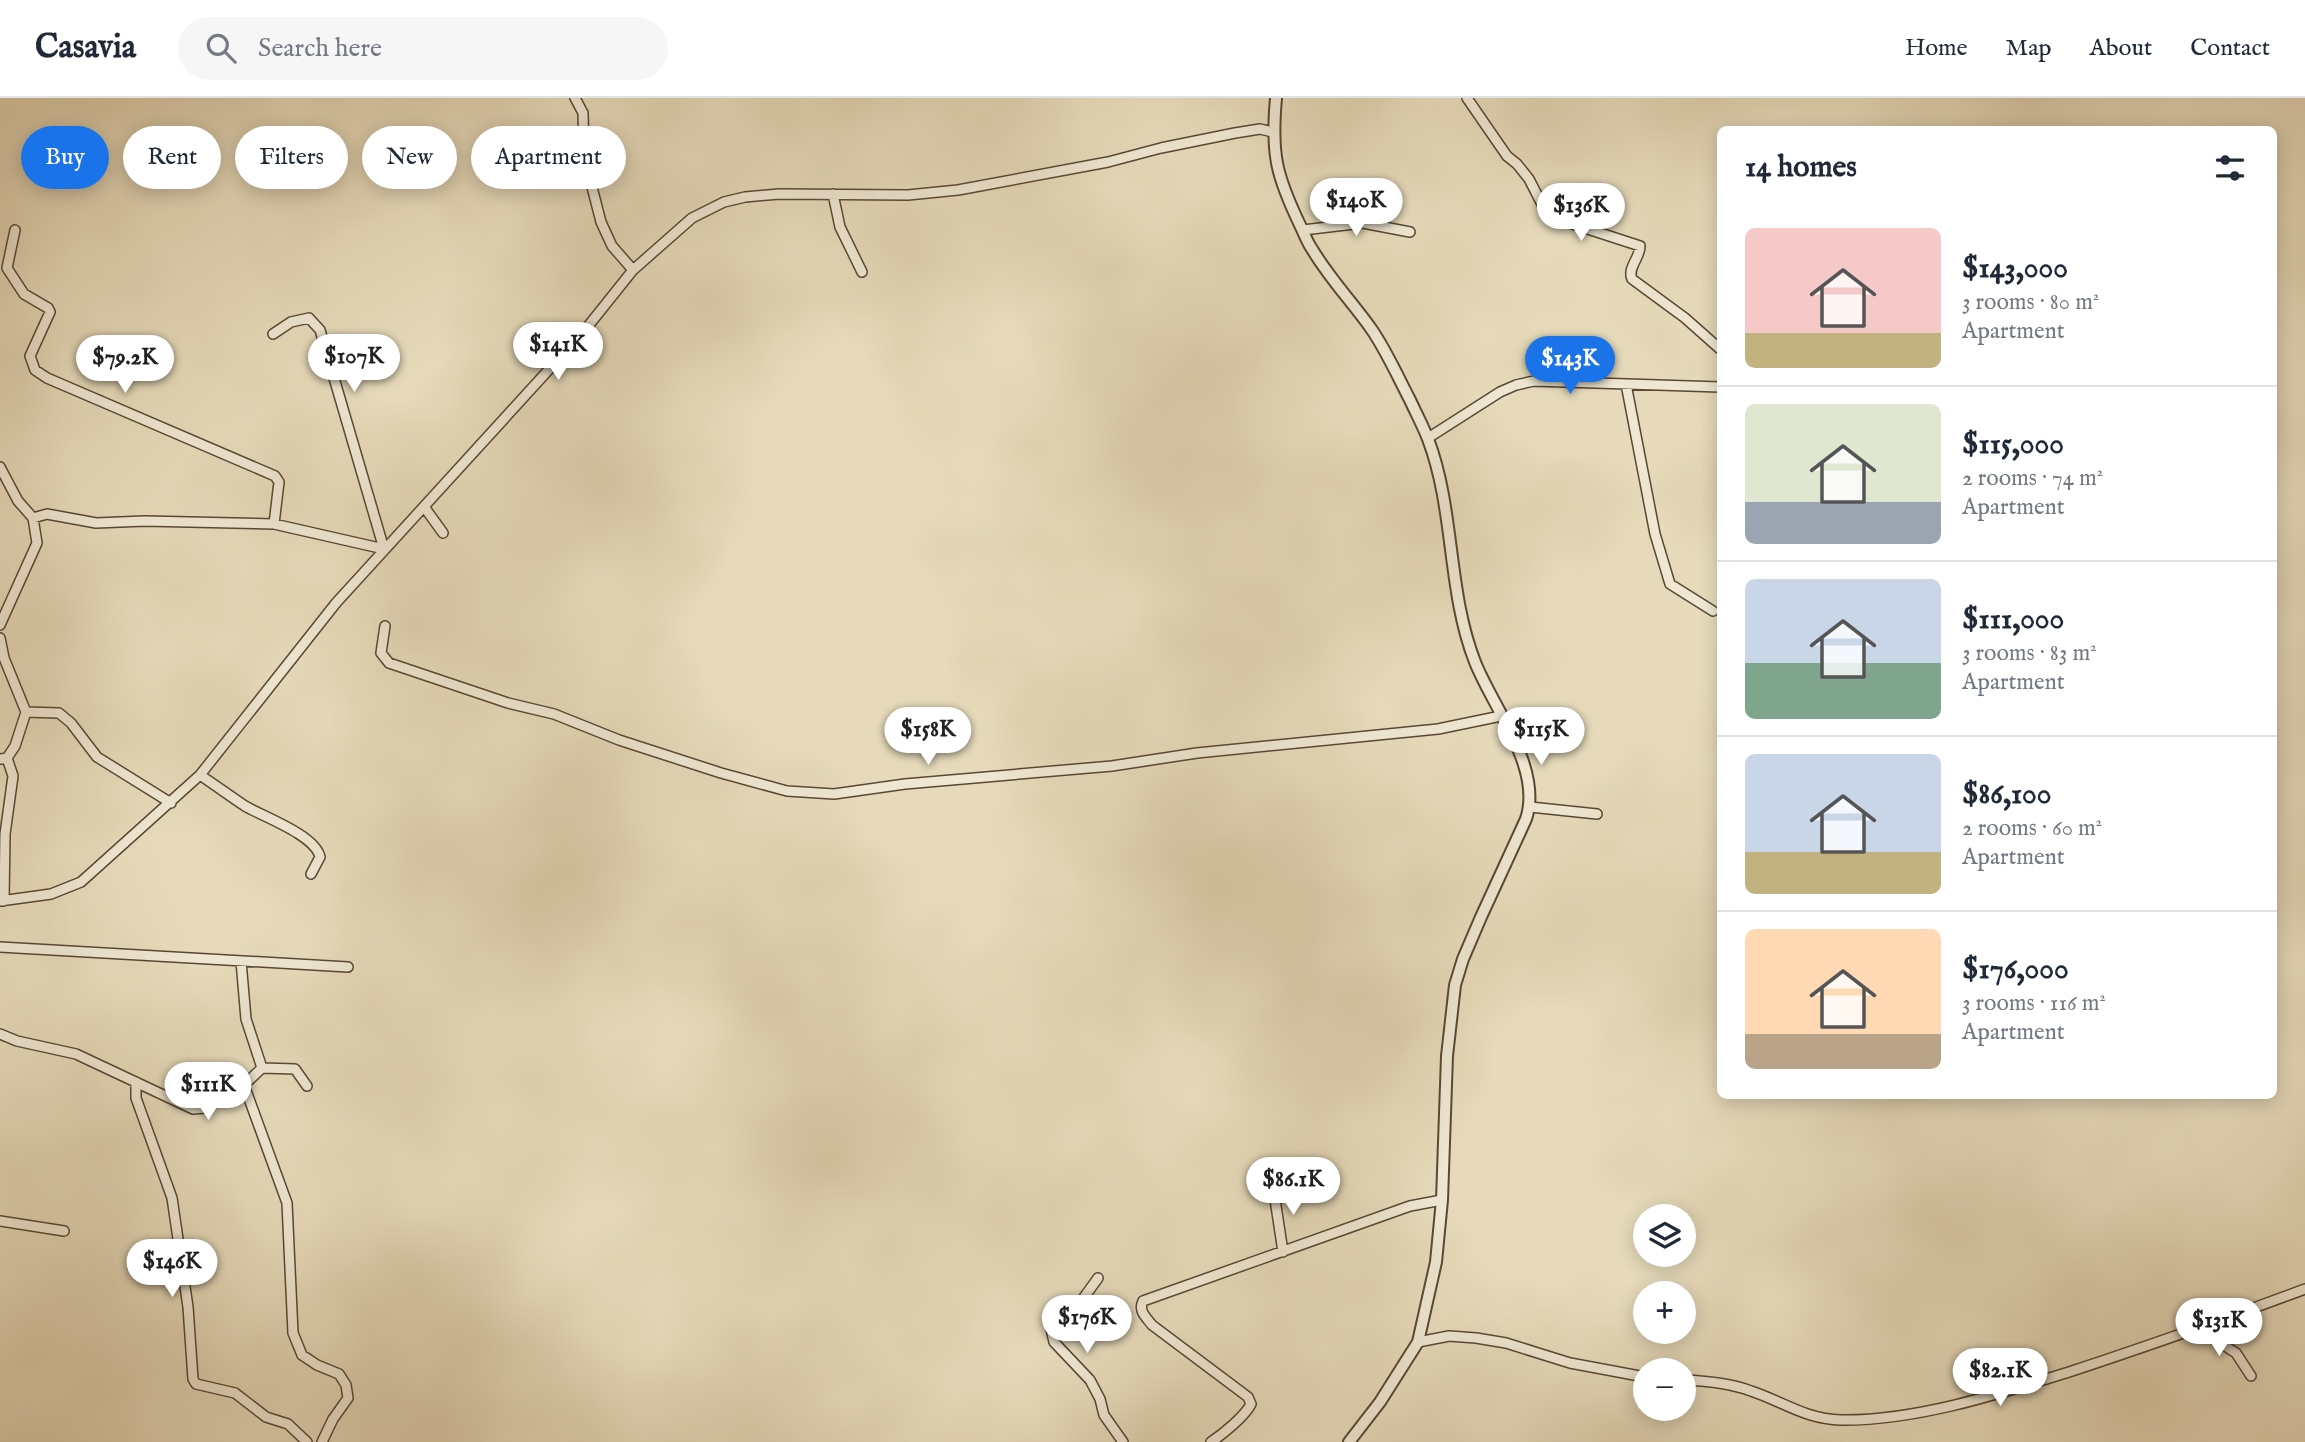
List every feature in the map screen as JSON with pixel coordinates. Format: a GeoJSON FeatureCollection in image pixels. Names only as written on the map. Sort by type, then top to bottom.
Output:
{"type":"FeatureCollection","features":[{"type":"Feature","properties":{"kind":"street"},"geometry":{"type":"LineString","coordinates":[[575,98],[583,113],[584,156],[601,222],[612,246],[632,270]]}},
{"type":"Feature","properties":{"kind":"street"},"geometry":{"type":"LineString","coordinates":[[1276,98],[1273,132],[1279,178],[1311,248],[1373,331],[1428,439],[1448,521],[1467,638],[1478,669],[1523,761],[1530,791],[1530,807],[1520,836],[1463,959],[1455,985],[1447,1056],[1442,1200],[1436,1262],[1418,1342],[1380,1402],[1349,1442]]}},
{"type":"Feature","properties":{"kind":"street"},"geometry":{"type":"LineString","coordinates":[[1466,98],[1507,156],[1529,179],[1546,212],[1554,218],[1640,246],[1640,252],[1630,272],[1632,279],[1685,318],[1717,346]]}},
{"type":"Feature","properties":{"kind":"street"},"geometry":{"type":"LineString","coordinates":[[0,638],[4,658],[26,712],[15,746],[3,759],[13,776],[5,834],[2,901],[51,894],[81,882],[200,775],[336,603],[585,330],[632,270],[692,218],[724,202],[779,194],[908,195],[958,190],[1108,162],[1216,136],[1260,129],[1273,132]]}},
{"type":"Feature","properties":{"kind":"street"},"geometry":{"type":"LineString","coordinates":[[833,194],[840,227],[862,272]]}},
{"type":"Feature","properties":{"kind":"street"},"geometry":{"type":"LineString","coordinates":[[1303,230],[1363,223],[1410,232]]}},
{"type":"Feature","properties":{"kind":"street"},"geometry":{"type":"LineString","coordinates":[[15,230],[7,268],[24,294],[48,308],[50,312],[30,356],[35,370],[47,378],[275,476],[279,482],[274,524]]}},
{"type":"Feature","properties":{"kind":"street"},"geometry":{"type":"LineString","coordinates":[[273,334],[300,318],[309,318],[320,330],[384,549]]}},
{"type":"Feature","properties":{"kind":"street"},"geometry":{"type":"LineString","coordinates":[[1428,439],[1492,396],[1516,385],[1535,381],[1562,380],[1717,389]]}},
{"type":"Feature","properties":{"kind":"street"},"geometry":{"type":"LineString","coordinates":[[1626,384],[1655,534],[1670,584],[1713,611]]}},
{"type":"Feature","properties":{"kind":"street"},"geometry":{"type":"LineString","coordinates":[[0,467],[18,501],[33,518],[37,543],[0,625]]}},
{"type":"Feature","properties":{"kind":"street"},"geometry":{"type":"LineString","coordinates":[[425,508],[443,533]]}},
{"type":"Feature","properties":{"kind":"street"},"geometry":{"type":"LineString","coordinates":[[33,518],[47,514],[96,523],[145,521],[274,524],[384,549]]}},
{"type":"Feature","properties":{"kind":"street"},"geometry":{"type":"LineString","coordinates":[[385,626],[381,653],[389,663],[496,699],[554,714],[619,740],[708,769],[787,792],[834,794],[905,784],[1112,766],[1197,753],[1438,730],[1501,716]]}},
{"type":"Feature","properties":{"kind":"street"},"geometry":{"type":"LineString","coordinates":[[26,712],[59,713],[71,723],[97,757],[171,803]]}},
{"type":"Feature","properties":{"kind":"street"},"geometry":{"type":"LineString","coordinates":[[200,775],[247,806],[292,830],[315,848],[320,857],[311,874]]}},
{"type":"Feature","properties":{"kind":"street"},"geometry":{"type":"LineString","coordinates":[[1530,807],[1597,814]]}},
{"type":"Feature","properties":{"kind":"street"},"geometry":{"type":"LineString","coordinates":[[0,947],[348,967]]}},
{"type":"Feature","properties":{"kind":"street"},"geometry":{"type":"LineString","coordinates":[[241,961],[246,1019],[262,1068]]}},
{"type":"Feature","properties":{"kind":"street"},"geometry":{"type":"LineString","coordinates":[[0,1034],[17,1041],[76,1055],[193,1109],[205,1108],[244,1085],[262,1068],[295,1069],[307,1086]]}},
{"type":"Feature","properties":{"kind":"street"},"geometry":{"type":"LineString","coordinates":[[136,1082],[136,1098],[172,1198],[188,1307],[193,1379],[196,1384],[235,1394],[266,1417],[288,1424],[307,1442]]}},
{"type":"Feature","properties":{"kind":"street"},"geometry":{"type":"LineString","coordinates":[[244,1085],[288,1203],[293,1333],[302,1355],[339,1374],[346,1385],[348,1398],[333,1419],[322,1442]]}},
{"type":"Feature","properties":{"kind":"street"},"geometry":{"type":"LineString","coordinates":[[1273,1186],[1283,1252]]}},
{"type":"Feature","properties":{"kind":"street"},"geometry":{"type":"LineString","coordinates":[[1211,1442],[1245,1414],[1251,1404],[1248,1397],[1152,1325],[1143,1314],[1141,1305],[1146,1298],[1410,1206],[1442,1200]]}},
{"type":"Feature","properties":{"kind":"street"},"geometry":{"type":"LineString","coordinates":[[0,1221],[64,1231]]}},
{"type":"Feature","properties":{"kind":"street"},"geometry":{"type":"LineString","coordinates":[[1098,1278],[1080,1303],[1051,1329],[1054,1342],[1090,1380],[1100,1399],[1104,1415],[1122,1442]]}},
{"type":"Feature","properties":{"kind":"street"},"geometry":{"type":"LineString","coordinates":[[1696,1381],[1727,1384],[1754,1391],[1810,1416],[1841,1420],[1881,1417],[1947,1407],[2026,1386],[2305,1289]]}},
{"type":"Feature","properties":{"kind":"street"},"geometry":{"type":"LineString","coordinates":[[2197,1328],[2220,1340],[2236,1353],[2251,1376]]}},
{"type":"Feature","properties":{"kind":"street"},"geometry":{"type":"LineString","coordinates":[[1418,1342],[1449,1336],[1476,1338],[1506,1343],[1570,1363],[1633,1375]]}}]}
